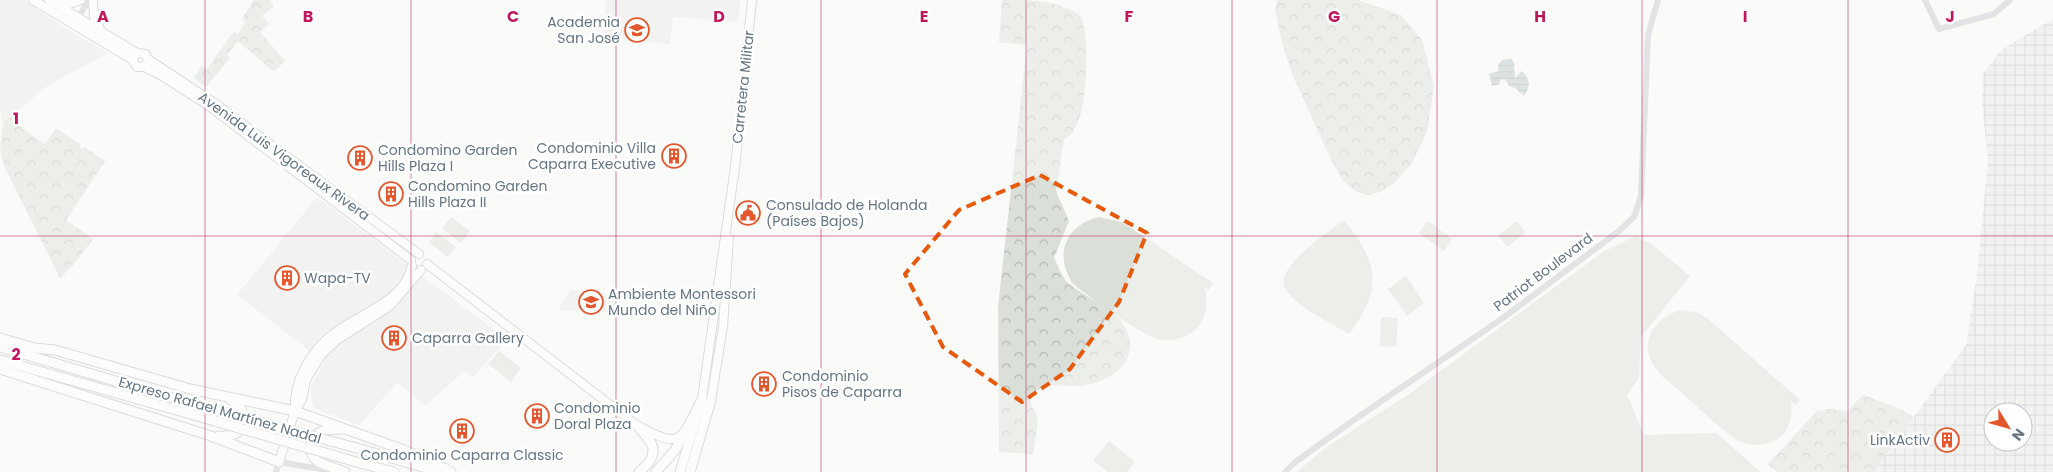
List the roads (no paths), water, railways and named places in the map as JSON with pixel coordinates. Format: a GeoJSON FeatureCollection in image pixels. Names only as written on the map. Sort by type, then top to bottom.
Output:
{"type":"FeatureCollection","features":[{"type":"Feature","properties":{"kind":"highway"},"geometry":{"type":"LineString","coordinates":[[0,338],[34,348],[55,350],[190,389],[296,411],[432,461],[451,472]]}},
{"type":"Feature","properties":{"kind":"highway","name":"Expreso Rafael Martínez Nadal"},"geometry":{"type":"LineString","coordinates":[[0,347],[190,403],[440,472]]}},
{"type":"Feature","properties":{"kind":"highway","name":"Expreso Rafael Martínez Nadal"},"geometry":{"type":"LineString","coordinates":[[0,360],[394,472]]}},
{"type":"Feature","properties":{"kind":"highway"},"geometry":{"type":"LineString","coordinates":[[0,369],[211,436],[279,462]]}},
{"type":"Feature","properties":{"kind":"highway"},"geometry":{"type":"LineString","coordinates":[[211,436],[232,436],[242,426],[244,414],[240,406],[224,396]]}},
{"type":"Feature","properties":{"kind":"highway","name":"Carretera Militar"},"geometry":{"type":"LineString","coordinates":[[680,470],[707,400]]}},
{"type":"Feature","properties":{"kind":"highway","name":"Carretera Militar"},"geometry":{"type":"LineString","coordinates":[[690,472],[707,400]]}},
{"type":"Feature","properties":{"kind":"highway"},"geometry":{"type":"LineString","coordinates":[[635,424],[650,439],[653,449],[649,463],[639,472]]}},
{"type":"Feature","properties":{"kind":"highway"},"geometry":{"type":"LineString","coordinates":[[345,472],[316,460],[311,453],[311,445],[315,437],[321,432],[347,430]]}},
{"type":"Feature","properties":{"kind":"highway"},"geometry":{"type":"LineString","coordinates":[[656,472],[681,442],[686,431]]}},
{"type":"Feature","properties":{"kind":"highway"},"geometry":{"type":"LineString","coordinates":[[651,472],[663,464]]}},
{"type":"Feature","properties":{"kind":"main road","name":"Avenida Luis Vigoreaux Rivera"},"geometry":{"type":"LineString","coordinates":[[33,0],[135,57]]}},
{"type":"Feature","properties":{"kind":"main road","name":"Avenida Luis Vigoreaux Rivera"},"geometry":{"type":"LineString","coordinates":[[49,0],[104,34],[135,57],[137,67],[144,67],[162,76],[210,106],[411,263]]}},
{"type":"Feature","properties":{"kind":"main road"},"geometry":{"type":"LineString","coordinates":[[49,0],[61,5],[82,0]]}},
{"type":"Feature","properties":{"kind":"main road"},"geometry":{"type":"LineString","coordinates":[[93,0],[94,17],[104,34]]}},
{"type":"Feature","properties":{"kind":"main road","name":"Carretera Militar"},"geometry":{"type":"LineString","coordinates":[[707,400],[723,328],[734,174],[752,0]]}},
{"type":"Feature","properties":{"kind":"main road","name":"Avenida Luis Vigoreaux Rivera"},"geometry":{"type":"LineString","coordinates":[[135,57],[144,53],[148,59],[223,109],[419,254]]}},
{"type":"Feature","properties":{"kind":"main road"},"geometry":{"type":"LineString","coordinates":[[144,67],[148,59]]}},
{"type":"Feature","properties":{"kind":"main road"},"geometry":{"type":"LineString","coordinates":[[279,462],[310,372],[327,348],[344,334],[390,306],[424,267],[425,257],[419,254],[414,255],[409,274],[388,300],[334,333],[315,352],[306,365],[294,396],[296,411]]}},
{"type":"Feature","properties":{"kind":"main road"},"geometry":{"type":"LineString","coordinates":[[411,263],[416,269],[424,267]]}},
{"type":"Feature","properties":{"kind":"main road"},"geometry":{"type":"LineString","coordinates":[[424,267],[635,424],[664,440],[678,438],[686,431],[707,400]]}},
{"type":"Feature","properties":{"kind":"street"},"geometry":{"type":"LineString","coordinates":[[78,18],[89,0]]}},
{"type":"Feature","properties":{"kind":"street"},"geometry":{"type":"LineString","coordinates":[[1925,0],[1939,29],[1994,14],[2010,0]]}},
{"type":"Feature","properties":{"kind":"street","name":"Patriot Boulevard"},"geometry":{"type":"LineString","coordinates":[[1286,472],[1294,463],[1351,422],[1503,318],[1619,231],[1634,217],[1640,196],[1648,46],[1656,3]]}},
{"type":"Feature","properties":{"kind":"street"},"geometry":{"type":"LineString","coordinates":[[276,472],[279,462],[339,472]]}},
{"type":"Feature","properties":{"kind":"place","name":"Academia San José"},"geometry":{"type":"Point","coordinates":[637,30]}},
{"type":"Feature","properties":{"kind":"place","name":"Condominio Villa Caparra Executive"},"geometry":{"type":"Point","coordinates":[674,156]}},
{"type":"Feature","properties":{"kind":"place","name":"Condomino Garden Hills Plaza I"},"geometry":{"type":"Point","coordinates":[360,158]}},
{"type":"Feature","properties":{"kind":"place","name":"Condomino Garden Hills Plaza II"},"geometry":{"type":"Point","coordinates":[391,194]}},
{"type":"Feature","properties":{"kind":"place","name":"Consulado de Holanda (Países Bajos)"},"geometry":{"type":"Point","coordinates":[748,213]}},
{"type":"Feature","properties":{"kind":"place","name":"Wapa-TV"},"geometry":{"type":"Point","coordinates":[287,278]}},
{"type":"Feature","properties":{"kind":"place","name":"Ambiente Montessori Mundo del Niño"},"geometry":{"type":"Point","coordinates":[591,302]}},
{"type":"Feature","properties":{"kind":"place","name":"Caparra Gallery"},"geometry":{"type":"Point","coordinates":[394,338]}},
{"type":"Feature","properties":{"kind":"place","name":"Condominio Pisos de Caparra"},"geometry":{"type":"Point","coordinates":[764,384]}},
{"type":"Feature","properties":{"kind":"place","name":"Condominio Doral Plaza"},"geometry":{"type":"Point","coordinates":[537,416]}},
{"type":"Feature","properties":{"kind":"place","name":"Condominio Caparra Classic"},"geometry":{"type":"Point","coordinates":[462,431]}},
{"type":"Feature","properties":{"kind":"place","name":"LinkActiv"},"geometry":{"type":"Point","coordinates":[1947,440]}}]}
